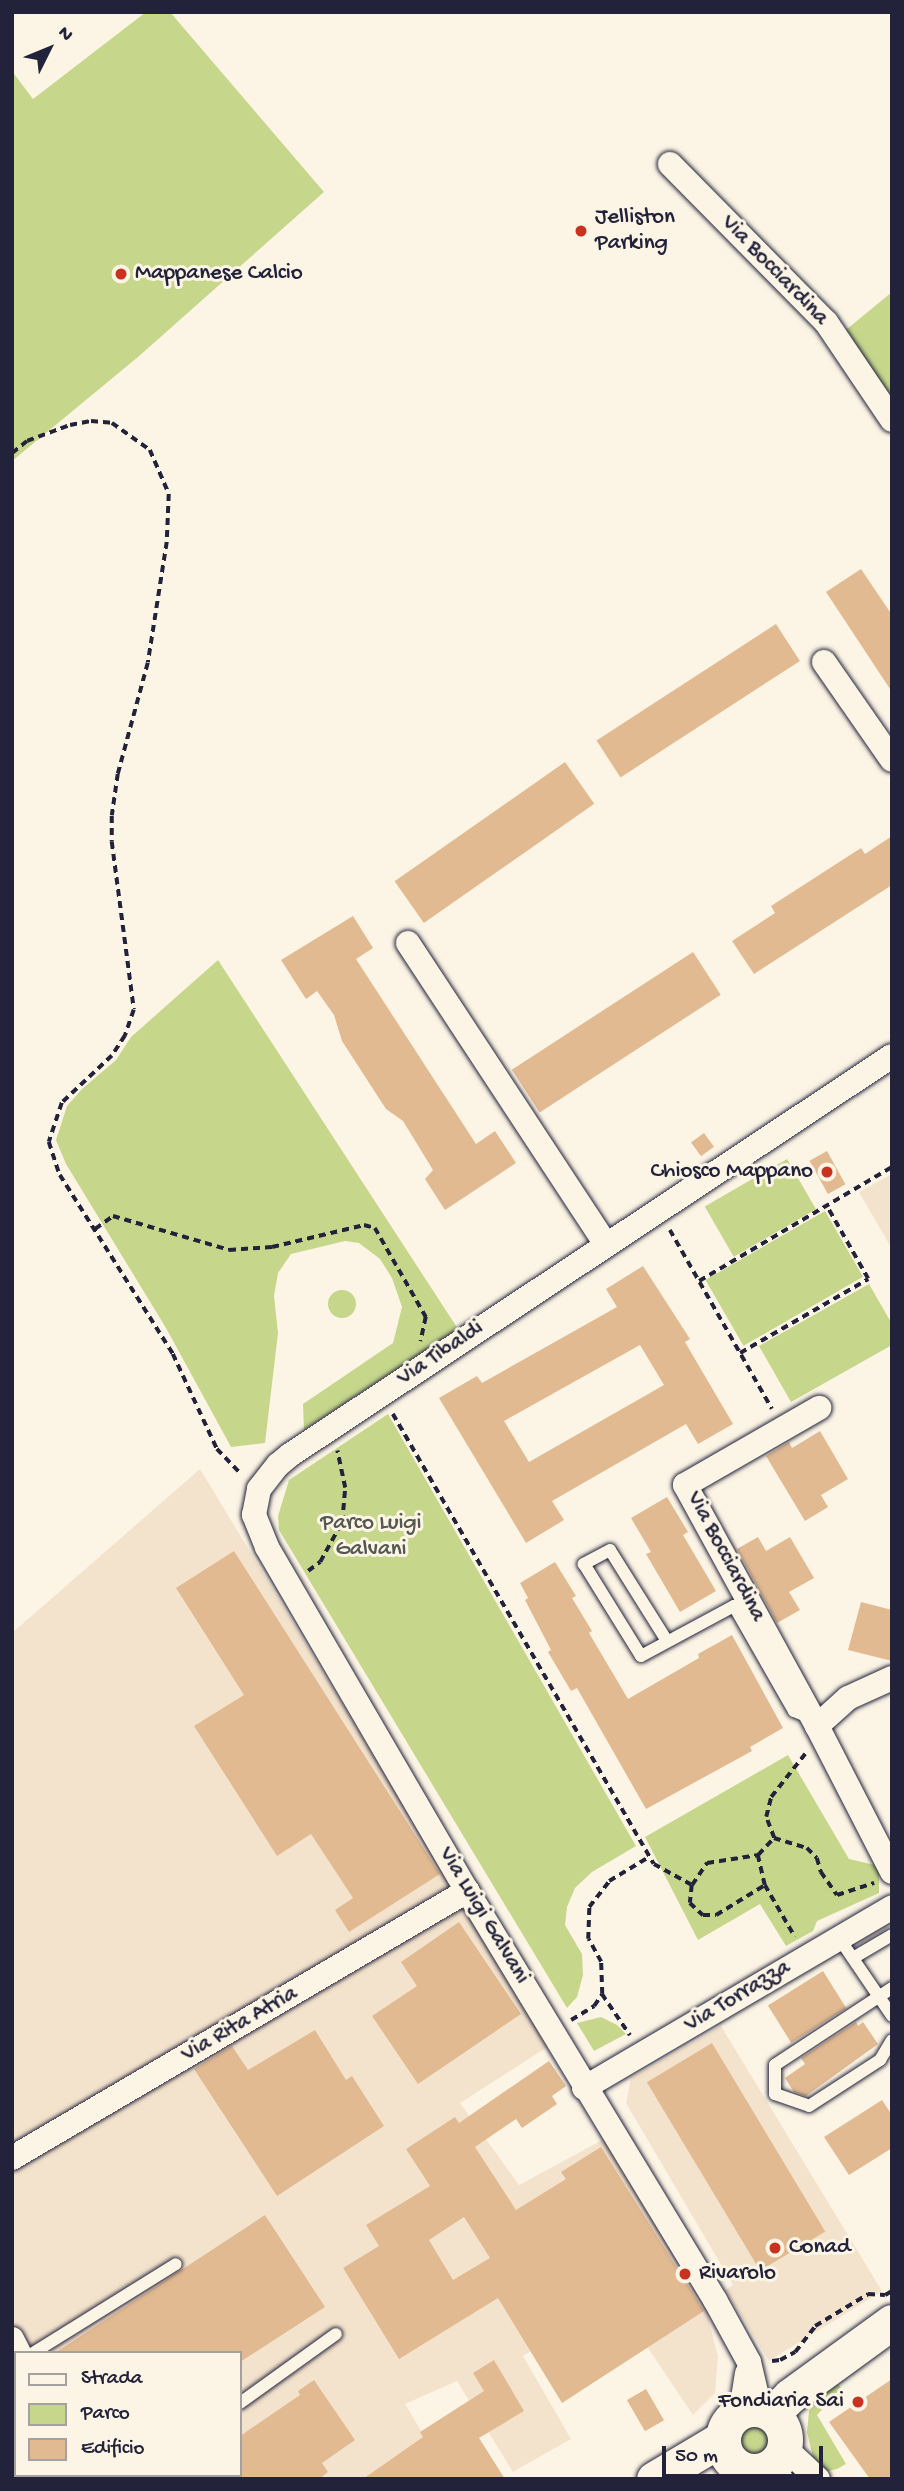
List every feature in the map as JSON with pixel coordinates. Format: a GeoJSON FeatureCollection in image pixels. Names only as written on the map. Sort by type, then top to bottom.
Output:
{"type":"FeatureCollection","features":[{"type":"Feature","properties":{"kind":"main road"},"geometry":{"type":"LineString","coordinates":[[656,2477],[760,2440],[831,2367],[892,2322]]}},
{"type":"Feature","properties":{"kind":"street","name":"Via Bocciardina"},"geometry":{"type":"LineString","coordinates":[[670,164],[825,322],[892,420]]}},
{"type":"Feature","properties":{"kind":"street"},"geometry":{"type":"LineString","coordinates":[[824,662],[892,760]]}},
{"type":"Feature","properties":{"kind":"street"},"geometry":{"type":"LineString","coordinates":[[408,943],[606,1245]]}},
{"type":"Feature","properties":{"kind":"street","name":"Via Tibaldi"},"geometry":{"type":"LineString","coordinates":[[259,1489],[278,1465],[326,1431],[892,1056]]}},
{"type":"Feature","properties":{"kind":"street","name":"Via Bocciardina"},"geometry":{"type":"LineString","coordinates":[[817,1727],[685,1485],[819,1408]]}},
{"type":"Feature","properties":{"kind":"street","name":"Via Luigi Galvani"},"geometry":{"type":"LineString","coordinates":[[259,1489],[254,1515],[267,1547],[467,1891],[750,2362],[760,2440]]}},
{"type":"Feature","properties":{"kind":"street"},"geometry":{"type":"LineString","coordinates":[[886,1876],[817,1727],[848,1699],[892,1678]]}},
{"type":"Feature","properties":{"kind":"street","name":"Via Rita Atria"},"geometry":{"type":"LineString","coordinates":[[12,2158],[467,1891]]}},
{"type":"Feature","properties":{"kind":"street","name":"Via Torrazza"},"geometry":{"type":"LineString","coordinates":[[584,2088],[806,1956],[846,1948],[892,1907]]}},
{"type":"Feature","properties":{"kind":"street"},"geometry":{"type":"LineString","coordinates":[[760,2440],[818,2479]]}},
{"type":"Feature","properties":{"kind":"lane"},"geometry":{"type":"LineString","coordinates":[[667,1642],[610,1550],[584,1564],[641,1656],[734,1606],[794,1711],[817,1727]]}},
{"type":"Feature","properties":{"kind":"lane"},"geometry":{"type":"LineString","coordinates":[[892,1935],[846,1948],[892,2017]]}},
{"type":"Feature","properties":{"kind":"lane"},"geometry":{"type":"LineString","coordinates":[[892,1988],[775,2065],[775,2094],[809,2106],[880,2060],[892,2040]]}},
{"type":"Feature","properties":{"kind":"lane"},"geometry":{"type":"LineString","coordinates":[[36,2351],[176,2264]]}},
{"type":"Feature","properties":{"kind":"lane"},"geometry":{"type":"LineString","coordinates":[[242,2402],[335,2333]]}},
{"type":"Feature","properties":{"kind":"path"},"geometry":{"type":"LineString","coordinates":[[12,453],[27,441],[70,425],[92,421],[112,423],[150,450],[169,494],[167,542],[148,663],[118,774],[112,816],[112,842],[134,1010],[125,1036],[112,1056],[62,1103],[49,1142],[60,1175],[173,1353],[217,1449],[259,1489]]}},
{"type":"Feature","properties":{"kind":"path"},"geometry":{"type":"LineString","coordinates":[[699,1280],[892,1167]]}},
{"type":"Feature","properties":{"kind":"path"},"geometry":{"type":"LineString","coordinates":[[740,1353],[868,1279],[826,1205]]}},
{"type":"Feature","properties":{"kind":"path"},"geometry":{"type":"LineString","coordinates":[[657,1211],[784,1428]]}},
{"type":"Feature","properties":{"kind":"path"},"geometry":{"type":"LineString","coordinates":[[95,1229],[113,1216],[229,1250],[272,1247],[364,1225],[375,1228],[426,1317],[414,1359],[419,1368]]}},
{"type":"Feature","properties":{"kind":"path"},"geometry":{"type":"LineString","coordinates":[[381,1394],[653,1864],[692,1885]]}},
{"type":"Feature","properties":{"kind":"path"},"geometry":{"type":"LineString","coordinates":[[288,1584],[320,1562],[342,1522],[343,1473],[326,1431]]}},
{"type":"Feature","properties":{"kind":"path"},"geometry":{"type":"LineString","coordinates":[[774,1838],[766,1817],[771,1797],[817,1727]]}},
{"type":"Feature","properties":{"kind":"path"},"geometry":{"type":"LineString","coordinates":[[765,1885],[716,1915],[703,1915],[690,1902],[692,1885],[707,1863],[758,1855],[774,1838]]}},
{"type":"Feature","properties":{"kind":"path"},"geometry":{"type":"LineString","coordinates":[[774,1838],[807,1848],[817,1858],[821,1872],[837,1895],[886,1876]]}},
{"type":"Feature","properties":{"kind":"path"},"geometry":{"type":"LineString","coordinates":[[758,1855],[765,1885],[806,1956]]}},
{"type":"Feature","properties":{"kind":"path"},"geometry":{"type":"LineString","coordinates":[[640,2055],[602,1994],[601,1962],[588,1939],[589,1907],[609,1881],[649,1857]]}},
{"type":"Feature","properties":{"kind":"path"},"geometry":{"type":"LineString","coordinates":[[551,2032],[594,2006],[602,1994]]}},
{"type":"Feature","properties":{"kind":"shaded area"},"geometry":{"type":"Polygon","coordinates":[[[892,1174],[892,1249],[859,1192],[892,1174]]]}},
{"type":"Feature","properties":{"kind":"shaded area"},"geometry":{"type":"Polygon","coordinates":[[[200,1469],[549,2046],[460,2103],[519,2185],[606,2138],[702,2295],[718,2356],[715,2393],[693,2415],[615,2299],[523,2356],[571,2439],[513,2472],[457,2381],[405,2404],[450,2479],[12,2479],[12,1633],[200,1469]]]}},
{"type":"Feature","properties":{"kind":"shaded area"},"geometry":{"type":"Polygon","coordinates":[[[721,2026],[882,2291],[769,2361],[726,2290],[733,2285],[626,2103],[631,2078],[721,2026]]]}},
{"type":"Feature","properties":{"kind":"green space","name":"Mappanese Calcio"},"geometry":{"type":"Polygon","coordinates":[[[146,12],[170,12],[324,192],[138,357],[12,461],[12,71],[33,99],[146,12]]]}},
{"type":"Feature","properties":{"kind":"green space"},"geometry":{"type":"Polygon","coordinates":[[[892,292],[892,406],[841,334],[892,292]]]}},
{"type":"Feature","properties":{"kind":"green space"},"geometry":{"type":"Polygon","coordinates":[[[218,960],[458,1329],[304,1430],[303,1404],[393,1343],[402,1307],[392,1278],[380,1259],[359,1243],[345,1241],[291,1254],[278,1273],[274,1296],[278,1333],[265,1443],[231,1447],[166,1328],[66,1164],[56,1140],[67,1106],[82,1089],[116,1060],[131,1037],[218,960]]]}},
{"type":"Feature","properties":{"kind":"green space"},"geometry":{"type":"Polygon","coordinates":[[[787,1159],[816,1209],[734,1257],[705,1206],[787,1159]]]}},
{"type":"Feature","properties":{"kind":"green space"},"geometry":{"type":"Polygon","coordinates":[[[825,1211],[863,1277],[743,1346],[705,1280],[825,1211]]]}},
{"type":"Feature","properties":{"kind":"green space"},"geometry":{"type":"Polygon","coordinates":[[[869,1284],[892,1324],[892,1345],[791,1402],[759,1346],[869,1284]]]}},
{"type":"Feature","properties":{"kind":"green space"},"geometry":{"type":"Polygon","coordinates":[[[342,1290],[352,1294],[356,1304],[352,1314],[342,1318],[332,1314],[328,1304],[332,1294],[342,1290]]]}},
{"type":"Feature","properties":{"kind":"green space","name":"Parco Luigi Galvani"},"geometry":{"type":"Polygon","coordinates":[[[388,1414],[636,1846],[592,1872],[575,1888],[567,1907],[565,1925],[582,1954],[583,1975],[577,1997],[567,2008],[279,1530],[278,1516],[289,1480],[388,1414]]]}},
{"type":"Feature","properties":{"kind":"green space"},"geometry":{"type":"Polygon","coordinates":[[[788,1755],[849,1859],[875,1865],[879,1873],[879,1893],[817,1921],[813,1931],[786,1946],[760,1904],[698,1940],[645,1837],[788,1755]]]}},
{"type":"Feature","properties":{"kind":"green space"},"geometry":{"type":"Polygon","coordinates":[[[601,2017],[617,2025],[626,2034],[594,2051],[577,2023],[601,2017]]]}},
{"type":"Feature","properties":{"kind":"green space"},"geometry":{"type":"Polygon","coordinates":[[[835,2380],[841,2388],[817,2415],[846,2464],[824,2472],[813,2457],[807,2432],[809,2411],[835,2380]]]}},
{"type":"Feature","properties":{"kind":"green space"},"geometry":{"type":"Polygon","coordinates":[[[755,2423],[767,2428],[772,2440],[767,2452],[755,2457],[743,2452],[738,2440],[743,2428],[755,2423]]]}},
{"type":"Feature","properties":{"kind":"building"},"geometry":{"type":"Polygon","coordinates":[[[861,569],[892,615],[892,692],[826,592],[861,569]]]}},
{"type":"Feature","properties":{"kind":"building"},"geometry":{"type":"Polygon","coordinates":[[[776,624],[800,661],[620,777],[597,741],[776,624]]]}},
{"type":"Feature","properties":{"kind":"building"},"geometry":{"type":"Polygon","coordinates":[[[565,762],[594,804],[424,923],[395,881],[565,762]]]}},
{"type":"Feature","properties":{"kind":"building"},"geometry":{"type":"Polygon","coordinates":[[[892,836],[892,885],[754,974],[732,941],[775,913],[771,906],[861,848],[865,854],[892,836]]]}},
{"type":"Feature","properties":{"kind":"building"},"geometry":{"type":"Polygon","coordinates":[[[353,916],[373,948],[356,959],[476,1144],[495,1131],[516,1163],[445,1210],[425,1179],[433,1170],[403,1121],[386,1109],[342,1041],[334,1015],[317,991],[306,999],[281,960],[353,916]]]}},
{"type":"Feature","properties":{"kind":"building"},"geometry":{"type":"Polygon","coordinates":[[[693,952],[721,995],[540,1112],[512,1070],[693,952]]]}},
{"type":"Feature","properties":{"kind":"building"},"geometry":{"type":"Polygon","coordinates":[[[704,1133],[714,1147],[701,1156],[691,1142],[704,1133]]]}},
{"type":"Feature","properties":{"kind":"building","name":"Chiosco Mappano"},"geometry":{"type":"Polygon","coordinates":[[[827,1151],[845,1184],[828,1194],[810,1161],[827,1151]]]}},
{"type":"Feature","properties":{"kind":"building"},"geometry":{"type":"Polygon","coordinates":[[[643,1266],[690,1339],[685,1342],[733,1424],[698,1444],[686,1424],[552,1501],[564,1520],[526,1543],[439,1398],[477,1376],[482,1383],[617,1307],[606,1289],[643,1266]],[[640,1345],[504,1421],[529,1462],[664,1385],[640,1345]]]}},
{"type":"Feature","properties":{"kind":"building"},"geometry":{"type":"Polygon","coordinates":[[[820,1431],[848,1479],[821,1495],[828,1507],[805,1521],[766,1456],[789,1442],[792,1448],[820,1431]]]}},
{"type":"Feature","properties":{"kind":"building"},"geometry":{"type":"Polygon","coordinates":[[[667,1497],[688,1532],[683,1535],[716,1591],[680,1612],[646,1554],[651,1552],[631,1518],[667,1497]]]}},
{"type":"Feature","properties":{"kind":"building"},"geometry":{"type":"Polygon","coordinates":[[[758,1537],[766,1551],[790,1537],[814,1578],[789,1592],[800,1610],[777,1623],[737,1549],[758,1537]]]}},
{"type":"Feature","properties":{"kind":"building"},"geometry":{"type":"Polygon","coordinates":[[[234,1551],[440,1874],[349,1932],[335,1910],[353,1898],[311,1834],[277,1856],[194,1726],[244,1695],[176,1588],[234,1551]]]}},
{"type":"Feature","properties":{"kind":"building"},"geometry":{"type":"Polygon","coordinates":[[[555,1562],[576,1596],[572,1598],[592,1631],[589,1633],[628,1699],[699,1658],[698,1654],[732,1635],[783,1728],[750,1747],[752,1751],[646,1809],[577,1688],[571,1691],[548,1652],[551,1650],[525,1600],[528,1598],[520,1583],[555,1562]]]}},
{"type":"Feature","properties":{"kind":"building"},"geometry":{"type":"Polygon","coordinates":[[[861,1602],[892,1610],[892,1661],[848,1650],[861,1602]]]}},
{"type":"Feature","properties":{"kind":"building"},"geometry":{"type":"Polygon","coordinates":[[[459,1922],[521,2014],[418,2084],[372,2016],[417,1986],[401,1962],[459,1922]]]}},
{"type":"Feature","properties":{"kind":"building"},"geometry":{"type":"Polygon","coordinates":[[[823,1971],[846,2008],[791,2043],[768,2005],[823,1971]]]}},
{"type":"Feature","properties":{"kind":"building"},"geometry":{"type":"Polygon","coordinates":[[[856,2022],[858,2026],[863,2022],[878,2044],[806,2096],[794,2092],[785,2078],[805,2064],[801,2058],[856,2022]]]}},
{"type":"Feature","properties":{"kind":"building"},"geometry":{"type":"Polygon","coordinates":[[[315,2030],[346,2080],[352,2076],[384,2126],[277,2196],[194,2069],[232,2046],[248,2070],[315,2030]]]}},
{"type":"Feature","properties":{"kind":"building"},"geometry":{"type":"Polygon","coordinates":[[[712,2043],[825,2232],[760,2271],[647,2082],[712,2043]]]}},
{"type":"Feature","properties":{"kind":"building"},"geometry":{"type":"Polygon","coordinates":[[[549,2061],[566,2086],[552,2096],[557,2104],[522,2128],[516,2119],[475,2147],[516,2210],[566,2179],[561,2172],[601,2147],[704,2311],[562,2403],[498,2298],[399,2359],[343,2268],[379,2246],[366,2225],[430,2186],[406,2149],[455,2117],[459,2123],[549,2061]],[[464,2217],[429,2240],[453,2280],[490,2258],[464,2217]]]}},
{"type":"Feature","properties":{"kind":"building"},"geometry":{"type":"Polygon","coordinates":[[[882,2100],[892,2115],[892,2148],[849,2175],[824,2137],[882,2100]]]}},
{"type":"Feature","properties":{"kind":"building"},"geometry":{"type":"Polygon","coordinates":[[[265,2215],[325,2307],[242,2361],[242,2351],[58,2351],[265,2215]]]}},
{"type":"Feature","properties":{"kind":"building"},"geometry":{"type":"Polygon","coordinates":[[[494,2360],[524,2411],[479,2438],[505,2479],[363,2479],[423,2437],[420,2432],[484,2391],[473,2373],[494,2360]]]}},
{"type":"Feature","properties":{"kind":"building"},"geometry":{"type":"Polygon","coordinates":[[[892,2379],[892,2479],[870,2479],[829,2422],[892,2379]]]}},
{"type":"Feature","properties":{"kind":"building"},"geometry":{"type":"Polygon","coordinates":[[[314,2380],[355,2440],[322,2463],[328,2472],[319,2479],[240,2479],[242,2435],[300,2395],[298,2391],[314,2380]]]}},
{"type":"Feature","properties":{"kind":"building"},"geometry":{"type":"Polygon","coordinates":[[[646,2389],[664,2420],[645,2431],[627,2400],[646,2389]]]}},
{"type":"Feature","properties":{"kind":"place","name":"Jelliston Parking"},"geometry":{"type":"Point","coordinates":[581,231]}},
{"type":"Feature","properties":{"kind":"place","name":"Mappanese Calcio"},"geometry":{"type":"Point","coordinates":[121,274]}},
{"type":"Feature","properties":{"kind":"place","name":"Chiosco Mappano"},"geometry":{"type":"Point","coordinates":[827,1172]}},
{"type":"Feature","properties":{"kind":"place","name":"Conad"},"geometry":{"type":"Point","coordinates":[775,2248]}},
{"type":"Feature","properties":{"kind":"place","name":"Rivarolo"},"geometry":{"type":"Point","coordinates":[685,2274]}},
{"type":"Feature","properties":{"kind":"place","name":"Fondiaria Sai"},"geometry":{"type":"Point","coordinates":[858,2402]}}]}
